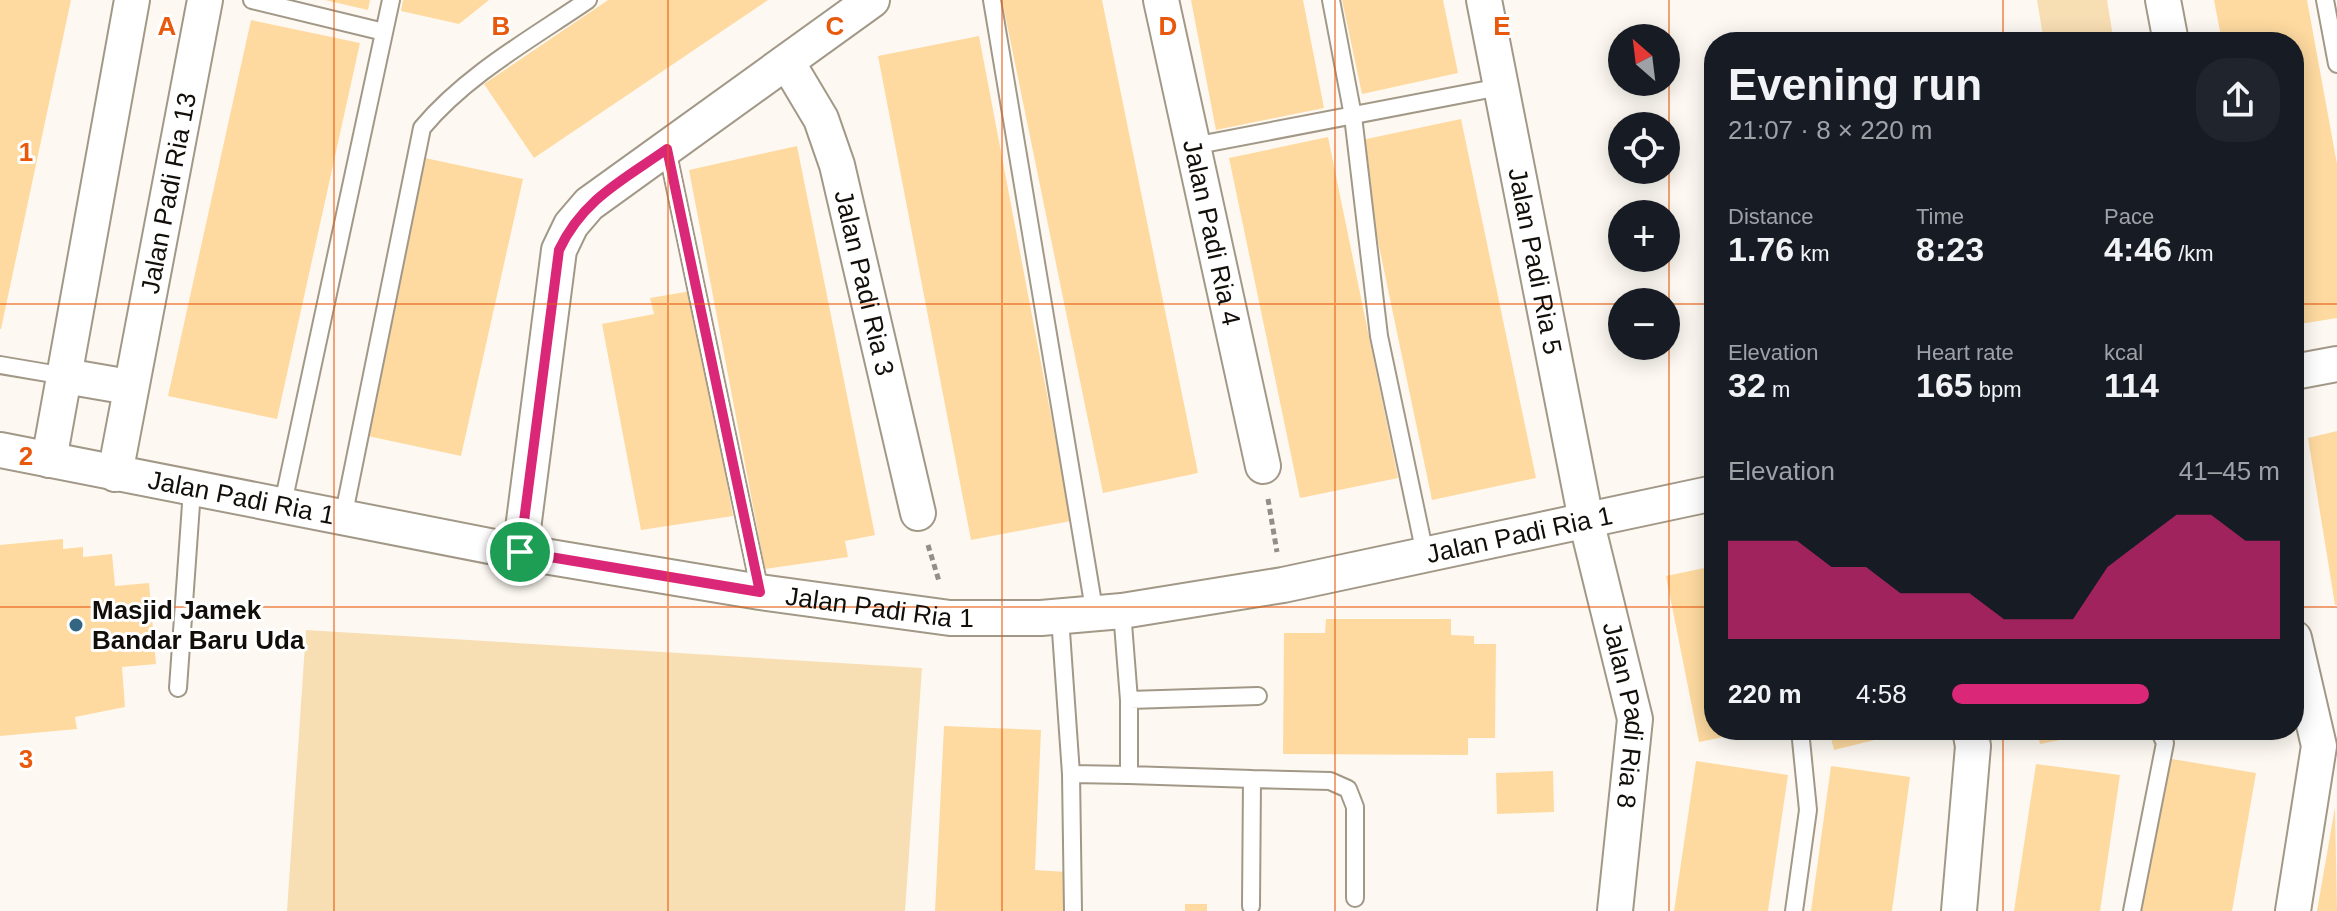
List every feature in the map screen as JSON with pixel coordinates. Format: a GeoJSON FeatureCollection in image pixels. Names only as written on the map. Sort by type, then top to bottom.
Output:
{"type":"FeatureCollection","features":[{"type":"Feature","properties":{"kind":"street"},"geometry":{"type":"LineString","coordinates":[[49,460],[132,0]]}},
{"type":"Feature","properties":{"kind":"street","name":"Jalan Padi Ria 13"},"geometry":{"type":"LineString","coordinates":[[115,474],[129,387],[205,0]]}},
{"type":"Feature","properties":{"kind":"street"},"geometry":{"type":"LineString","coordinates":[[520,552],[559,250],[571,225],[589,204],[872,0]]}},
{"type":"Feature","properties":{"kind":"street","name":"Jalan Padi Ria 4"},"geometry":{"type":"LineString","coordinates":[[1161,0],[1263,466]]}},
{"type":"Feature","properties":{"kind":"street","name":"Jalan Padi Ria 5"},"geometry":{"type":"LineString","coordinates":[[1484,0],[1586,520]]}},
{"type":"Feature","properties":{"kind":"street"},"geometry":{"type":"LineString","coordinates":[[2163,0],[2169,32]]}},
{"type":"Feature","properties":{"kind":"street","name":"Jalan Padi Ria 3"},"geometry":{"type":"LineString","coordinates":[[787,62],[821,119],[837,165],[918,513]]}},
{"type":"Feature","properties":{"kind":"street"},"geometry":{"type":"LineString","coordinates":[[2304,370],[2337,364]]}},
{"type":"Feature","properties":{"kind":"street"},"geometry":{"type":"LineString","coordinates":[[65,376],[129,387]]}},
{"type":"Feature","properties":{"kind":"street","name":"Jalan Padi Ria 1"},"geometry":{"type":"LineString","coordinates":[[0,450],[282,508],[520,552],[760,592],[950,618],[1060,617],[1109,613],[1283,585],[1704,495]]}},
{"type":"Feature","properties":{"kind":"street","name":"Jalan Padi Ria 8"},"geometry":{"type":"LineString","coordinates":[[1586,520],[1635,719],[1615,911]]}},
{"type":"Feature","properties":{"kind":"street"},"geometry":{"type":"LineString","coordinates":[[2293,911],[2319,746],[2304,681]]}},
{"type":"Feature","properties":{"kind":"street"},"geometry":{"type":"LineString","coordinates":[[1959,911],[1972,740]]}},
{"type":"Feature","properties":{"kind":"lane"},"geometry":{"type":"LineString","coordinates":[[252,0],[384,32]]}},
{"type":"Feature","properties":{"kind":"lane"},"geometry":{"type":"LineString","coordinates":[[282,508],[391,0]]}},
{"type":"Feature","properties":{"kind":"lane"},"geometry":{"type":"LineString","coordinates":[[341,518],[422,128],[438,109],[486,70],[588,0]]}},
{"type":"Feature","properties":{"kind":"lane"},"geometry":{"type":"LineString","coordinates":[[992,0],[1109,613],[1129,700],[1129,775]]}},
{"type":"Feature","properties":{"kind":"lane"},"geometry":{"type":"LineString","coordinates":[[1331,0],[1353,116],[1379,336],[1425,554]]}},
{"type":"Feature","properties":{"kind":"lane"},"geometry":{"type":"LineString","coordinates":[[2325,0],[2337,64]]}},
{"type":"Feature","properties":{"kind":"lane"},"geometry":{"type":"LineString","coordinates":[[1193,146],[1500,87]]}},
{"type":"Feature","properties":{"kind":"lane"},"geometry":{"type":"LineString","coordinates":[[667,149],[760,592]]}},
{"type":"Feature","properties":{"kind":"lane"},"geometry":{"type":"LineString","coordinates":[[0,365],[65,376]]}},
{"type":"Feature","properties":{"kind":"lane"},"geometry":{"type":"LineString","coordinates":[[178,688],[192,490]]}},
{"type":"Feature","properties":{"kind":"lane"},"geometry":{"type":"LineString","coordinates":[[1060,617],[1071,774],[1073,911]]}},
{"type":"Feature","properties":{"kind":"lane"},"geometry":{"type":"LineString","coordinates":[[1129,700],[1258,696]]}},
{"type":"Feature","properties":{"kind":"lane"},"geometry":{"type":"LineString","coordinates":[[1794,911],[1808,810],[1801,740]]}},
{"type":"Feature","properties":{"kind":"lane"},"geometry":{"type":"LineString","coordinates":[[2132,911],[2164,740]]}},
{"type":"Feature","properties":{"kind":"lane"},"geometry":{"type":"LineString","coordinates":[[1071,774],[1330,781],[1348,789],[1355,807],[1355,898]]}},
{"type":"Feature","properties":{"kind":"lane"},"geometry":{"type":"LineString","coordinates":[[1251,906],[1252,779]]}},
{"type":"Feature","properties":{"kind":"path"},"geometry":{"type":"LineString","coordinates":[[1263,466],[1283,585]]}},
{"type":"Feature","properties":{"kind":"path"},"geometry":{"type":"LineString","coordinates":[[918,513],[950,618]]}},
{"type":"Feature","properties":{"kind":"shaded area"},"geometry":{"type":"Polygon","coordinates":[[[2037,0],[2107,0],[2112,32],[2042,32],[2037,0]]]}},
{"type":"Feature","properties":{"kind":"shaded area"},"geometry":{"type":"Polygon","coordinates":[[[306,630],[922,668],[905,911],[287,911],[306,630]]]}},
{"type":"Feature","properties":{"kind":"building"},"geometry":{"type":"Polygon","coordinates":[[[0,0],[71,0],[1,329],[0,329],[0,0]]]}},
{"type":"Feature","properties":{"kind":"building"},"geometry":{"type":"Polygon","coordinates":[[[325,0],[370,0],[368,10],[325,0]]]}},
{"type":"Feature","properties":{"kind":"building"},"geometry":{"type":"Polygon","coordinates":[[[403,0],[489,0],[459,24],[401,11],[403,0]]]}},
{"type":"Feature","properties":{"kind":"building"},"geometry":{"type":"Polygon","coordinates":[[[608,0],[768,0],[534,158],[484,84],[608,0]]]}},
{"type":"Feature","properties":{"kind":"building"},"geometry":{"type":"Polygon","coordinates":[[[1002,0],[1102,0],[1198,473],[1103,493],[1002,0]]]}},
{"type":"Feature","properties":{"kind":"building"},"geometry":{"type":"Polygon","coordinates":[[[1191,0],[1303,0],[1324,108],[1216,130],[1191,0]]]}},
{"type":"Feature","properties":{"kind":"building"},"geometry":{"type":"Polygon","coordinates":[[[1342,0],[1443,0],[1458,73],[1362,94],[1342,0]]]}},
{"type":"Feature","properties":{"kind":"building"},"geometry":{"type":"Polygon","coordinates":[[[2214,0],[2307,0],[2337,164],[2337,318],[2304,323],[2304,32],[2220,32],[2214,0]]]}},
{"type":"Feature","properties":{"kind":"building"},"geometry":{"type":"Polygon","coordinates":[[[251,20],[360,43],[277,419],[168,396],[251,20]]]}},
{"type":"Feature","properties":{"kind":"building"},"geometry":{"type":"Polygon","coordinates":[[[979,36],[1071,521],[971,540],[878,56],[979,36]]]}},
{"type":"Feature","properties":{"kind":"building"},"geometry":{"type":"Polygon","coordinates":[[[1461,119],[1536,478],[1432,500],[1357,141],[1461,119]]]}},
{"type":"Feature","properties":{"kind":"building"},"geometry":{"type":"Polygon","coordinates":[[[1328,137],[1398,478],[1300,498],[1229,158],[1328,137]]]}},
{"type":"Feature","properties":{"kind":"building"},"geometry":{"type":"Polygon","coordinates":[[[797,146],[875,535],[845,541],[848,557],[765,569],[689,170],[797,146]]]}},
{"type":"Feature","properties":{"kind":"building"},"geometry":{"type":"Polygon","coordinates":[[[425,158],[523,179],[461,456],[363,435],[425,158]]]}},
{"type":"Feature","properties":{"kind":"building"},"geometry":{"type":"Polygon","coordinates":[[[691,291],[733,516],[641,530],[602,324],[654,314],[650,298],[691,291]]]}},
{"type":"Feature","properties":{"kind":"building"},"geometry":{"type":"Polygon","coordinates":[[[2337,431],[2337,605],[2335,605],[2308,438],[2337,431]]]}},
{"type":"Feature","properties":{"kind":"building","name":"Masjid Jamek Bandar Baru Uda"},"geometry":{"type":"Polygon","coordinates":[[[63,539],[63,549],[83,547],[83,557],[112,554],[115,586],[149,583],[156,664],[122,667],[125,707],[75,717],[77,729],[0,736],[0,545],[63,539]]]}},
{"type":"Feature","properties":{"kind":"building"},"geometry":{"type":"Polygon","coordinates":[[[1704,568],[1704,740],[1709,740],[1699,742],[1666,576],[1704,568]]]}},
{"type":"Feature","properties":{"kind":"building"},"geometry":{"type":"Polygon","coordinates":[[[1326,619],[1451,619],[1451,635],[1474,636],[1474,644],[1496,644],[1495,738],[1468,738],[1468,755],[1283,754],[1284,633],[1325,633],[1326,619]]]}},
{"type":"Feature","properties":{"kind":"building"},"geometry":{"type":"Polygon","coordinates":[[[944,726],[1041,730],[1035,870],[1067,872],[1065,911],[935,911],[944,726]]]}},
{"type":"Feature","properties":{"kind":"building"},"geometry":{"type":"Polygon","coordinates":[[[1832,740],[1875,740],[1834,750],[1832,740]]]}},
{"type":"Feature","properties":{"kind":"building"},"geometry":{"type":"Polygon","coordinates":[[[2039,740],[2059,740],[2040,744],[2039,740]]]}},
{"type":"Feature","properties":{"kind":"building"},"geometry":{"type":"Polygon","coordinates":[[[2166,758],[2256,773],[2232,911],[2139,911],[2166,758]]]}},
{"type":"Feature","properties":{"kind":"building"},"geometry":{"type":"Polygon","coordinates":[[[1696,761],[1788,775],[1768,911],[1674,911],[1696,761]]]}},
{"type":"Feature","properties":{"kind":"building"},"geometry":{"type":"Polygon","coordinates":[[[2036,764],[2120,775],[2100,911],[2014,911],[2036,764]]]}},
{"type":"Feature","properties":{"kind":"building"},"geometry":{"type":"Polygon","coordinates":[[[1831,766],[1910,777],[1892,911],[1811,911],[1831,766]]]}},
{"type":"Feature","properties":{"kind":"building"},"geometry":{"type":"Polygon","coordinates":[[[1553,771],[1554,812],[1497,814],[1496,773],[1553,771]]]}},
{"type":"Feature","properties":{"kind":"building"},"geometry":{"type":"Polygon","coordinates":[[[2335,807],[2337,911],[2317,911],[2335,807]]]}},
{"type":"Feature","properties":{"kind":"building"},"geometry":{"type":"Polygon","coordinates":[[[1185,904],[1207,904],[1207,911],[1185,911],[1185,904]]]}},
{"type":"Feature","properties":{"kind":"place","name":"Masjid Jamek Bandar Baru Uda"},"geometry":{"type":"Point","coordinates":[76,625]}},
{"type":"Feature","properties":{"kind":"route"},"geometry":{"type":"LineString","coordinates":[[667,149],[760,592],[520,552],[559,250],[571,225],[589,204],[667,149]]}}]}
